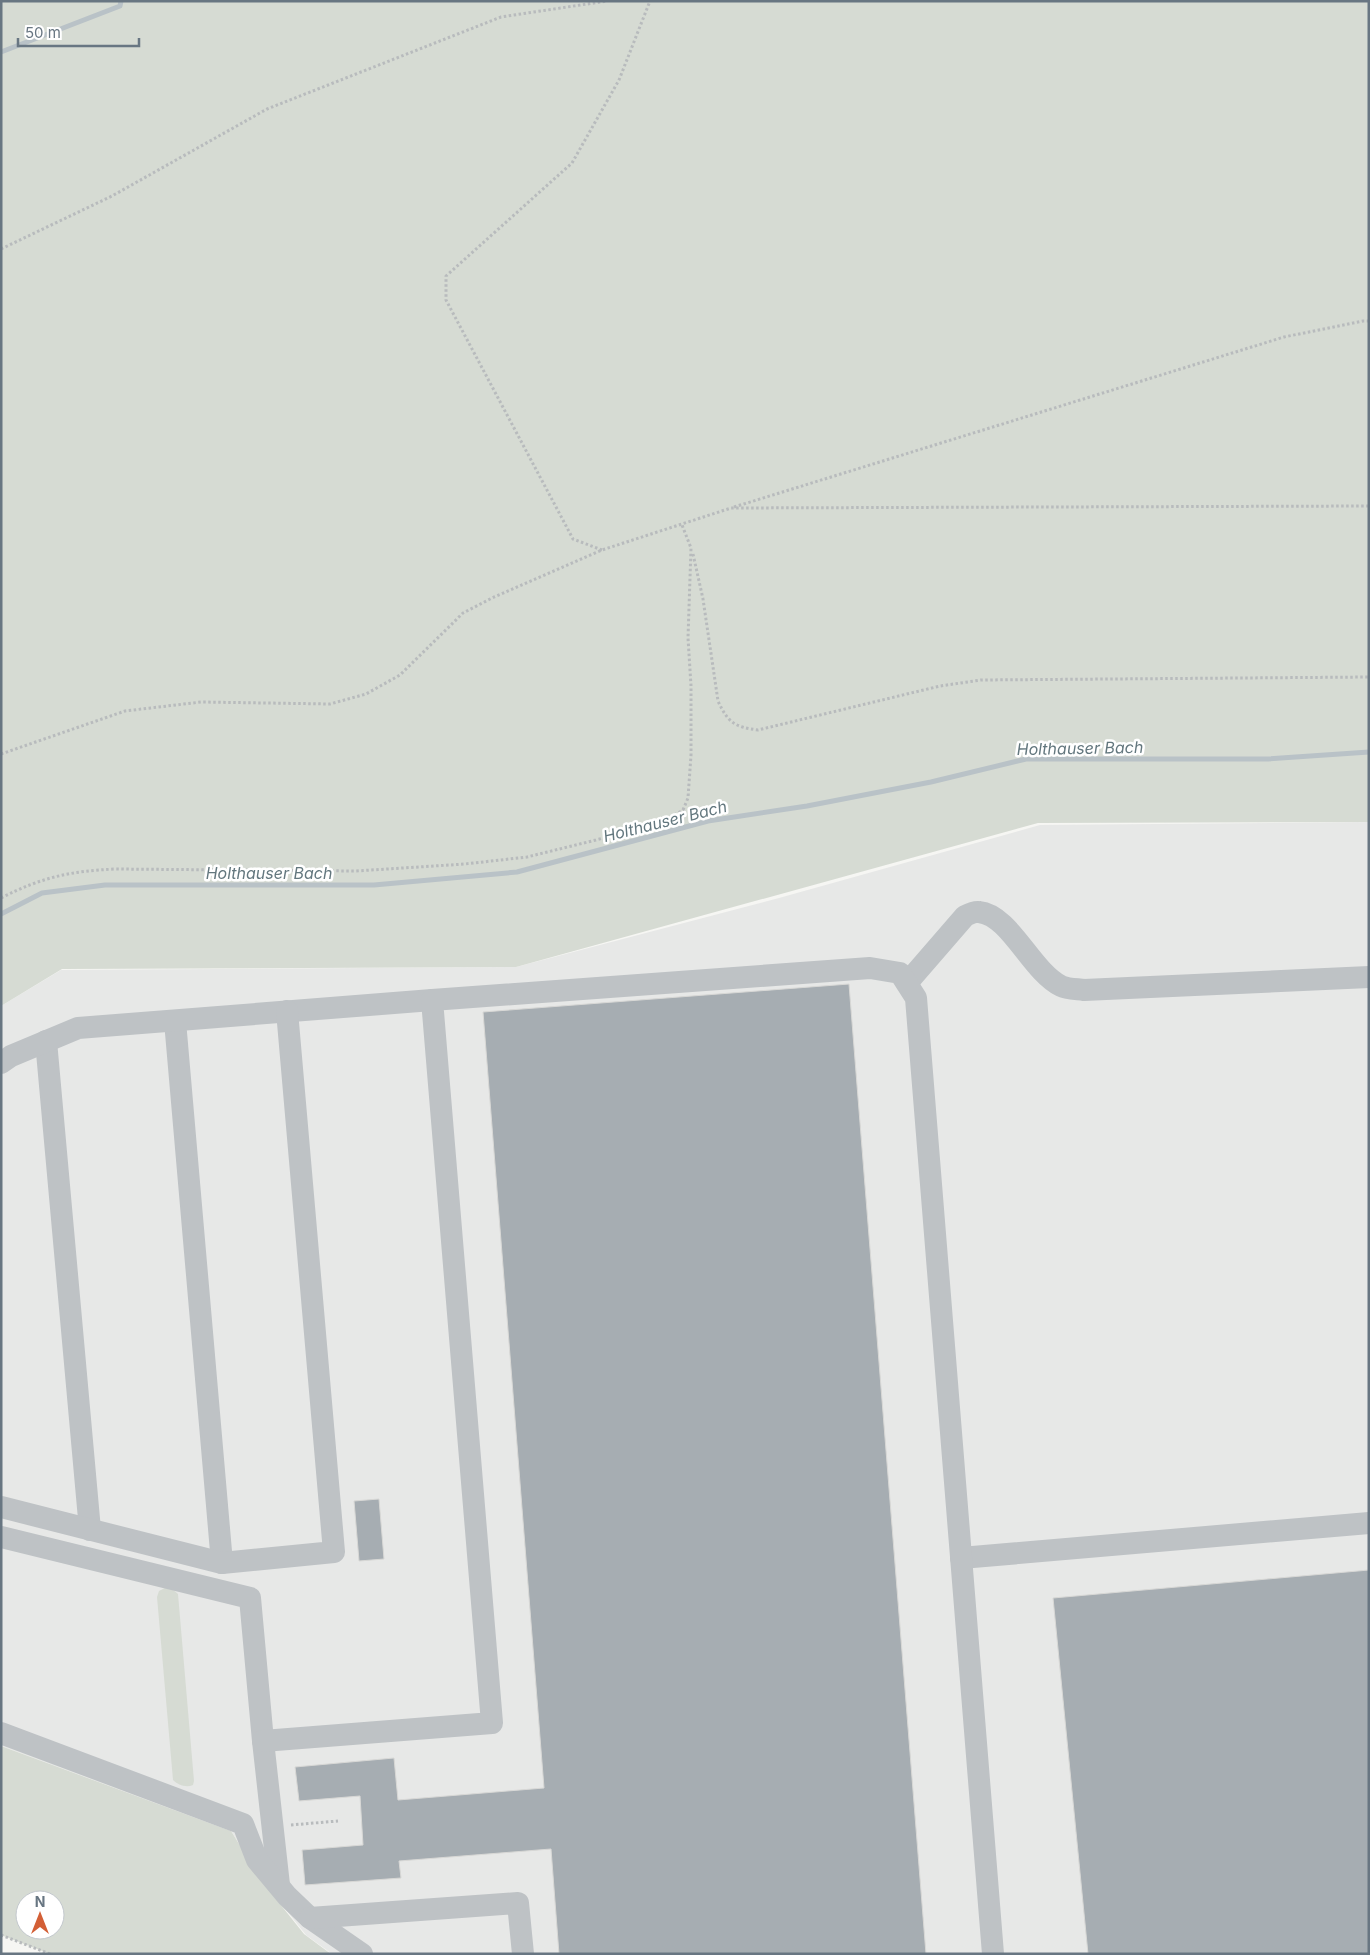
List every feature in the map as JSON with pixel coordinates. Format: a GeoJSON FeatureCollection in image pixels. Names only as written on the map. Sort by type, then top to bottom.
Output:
{"type":"FeatureCollection","features":[{"type":"Feature","properties":{"kind":"lane"},"geometry":{"type":"LineString","coordinates":[[907,984],[965,916],[977,911],[990,914],[1000,921],[1045,975],[1062,987],[1084,990],[1369,978]]}},
{"type":"Feature","properties":{"kind":"lane"},"geometry":{"type":"LineString","coordinates":[[1,1063],[11,1056],[78,1028],[870,968],[900,973],[916,998],[993,1954]]}},
{"type":"Feature","properties":{"kind":"lane"},"geometry":{"type":"LineString","coordinates":[[263,1741],[492,1723],[432,1000]]}},
{"type":"Feature","properties":{"kind":"lane"},"geometry":{"type":"LineString","coordinates":[[1,1508],[222,1563],[334,1552],[287,1011]]}},
{"type":"Feature","properties":{"kind":"lane"},"geometry":{"type":"LineString","coordinates":[[175,1021],[222,1563]]}},
{"type":"Feature","properties":{"kind":"lane"},"geometry":{"type":"LineString","coordinates":[[46,1042],[90,1530]]}},
{"type":"Feature","properties":{"kind":"lane"},"geometry":{"type":"LineString","coordinates":[[961,1558],[1369,1523]]}},
{"type":"Feature","properties":{"kind":"lane"},"geometry":{"type":"LineString","coordinates":[[1,1537],[250,1598],[279,1885]]}},
{"type":"Feature","properties":{"kind":"lane"},"geometry":{"type":"LineString","coordinates":[[1,1733],[243,1824],[257,1860],[279,1885],[310,1918],[362,1954]]}},
{"type":"Feature","properties":{"kind":"lane"},"geometry":{"type":"LineString","coordinates":[[310,1918],[518,1902],[522,1954]]}},
{"type":"Feature","properties":{"kind":"path"},"geometry":{"type":"LineString","coordinates":[[1,249],[112,196],[267,109],[501,17],[607,1]]}},
{"type":"Feature","properties":{"kind":"path"},"geometry":{"type":"LineString","coordinates":[[602,550],[573,539],[446,300],[446,276],[572,162],[619,80],[650,1]]}},
{"type":"Feature","properties":{"kind":"path"},"geometry":{"type":"LineString","coordinates":[[1,754],[126,710],[201,702],[330,704],[366,694],[400,675],[463,613],[494,597],[602,550],[1284,336],[1363,320],[1369,321]]}},
{"type":"Feature","properties":{"kind":"path"},"geometry":{"type":"LineString","coordinates":[[731,508],[1369,506]]}},
{"type":"Feature","properties":{"kind":"path"},"geometry":{"type":"LineString","coordinates":[[682,525],[691,548],[703,599],[718,701],[725,716],[739,728],[758,730],[940,686],[981,680],[1369,677]]}},
{"type":"Feature","properties":{"kind":"path"},"geometry":{"type":"LineString","coordinates":[[1,898],[40,880],[87,870],[116,868],[356,871],[465,864],[527,857],[662,822],[683,810],[688,798],[691,745],[691,686],[688,638],[691,548]]}},
{"type":"Feature","properties":{"kind":"path"},"geometry":{"type":"LineString","coordinates":[[273,1827],[338,1821]]}},
{"type":"Feature","properties":{"kind":"path"},"geometry":{"type":"LineString","coordinates":[[1,1935],[50,1954]]}},
{"type":"Feature","properties":{"kind":"shaded area"},"geometry":{"type":"Polygon","coordinates":[[[1,1],[1369,1],[1369,822],[1038,823],[516,967],[62,969],[1,1006],[1,1]]]}},
{"type":"Feature","properties":{"kind":"shaded area"},"geometry":{"type":"Polygon","coordinates":[[[1369,822],[1369,1954],[332,1954],[306,1935],[265,1884],[231,1831],[1,1746],[1,1006],[61,970],[516,967],[779,898],[1040,825],[1369,822]]]}},
{"type":"Feature","properties":{"kind":"shaded area"},"geometry":{"type":"Polygon","coordinates":[[[165,1588],[172,1589],[178,1594],[194,1781],[193,1785],[188,1786],[180,1785],[173,1780],[157,1597],[159,1591],[165,1588]]]}},
{"type":"Feature","properties":{"kind":"shaded area"},"geometry":{"type":"Polygon","coordinates":[[[1,1746],[231,1831],[264,1884],[304,1934],[331,1954],[50,1954],[1,1935],[1,1746]]]}},
{"type":"Feature","properties":{"kind":"building"},"geometry":{"type":"Polygon","coordinates":[[[849,984],[926,1954],[559,1954],[551,1849],[399,1861],[401,1878],[305,1885],[302,1850],[363,1845],[360,1796],[299,1801],[295,1767],[394,1758],[398,1800],[544,1788],[483,1012],[849,984]]]}},
{"type":"Feature","properties":{"kind":"building"},"geometry":{"type":"Polygon","coordinates":[[[379,1499],[384,1559],[359,1561],[354,1501],[379,1499]]]}},
{"type":"Feature","properties":{"kind":"building"},"geometry":{"type":"Polygon","coordinates":[[[1369,1570],[1369,1954],[1088,1954],[1053,1598],[1369,1570]]]}},
{"type":"Feature","properties":{"kind":"waterway"},"geometry":{"type":"LineString","coordinates":[[1,52],[120,6],[121,1]]}},
{"type":"Feature","properties":{"kind":"waterway","name":"Holthauser Bach"},"geometry":{"type":"LineString","coordinates":[[1,914],[42,893],[105,885],[374,885],[517,872],[708,821],[807,806],[931,782],[1026,759],[1268,759],[1369,752]]}}]}
